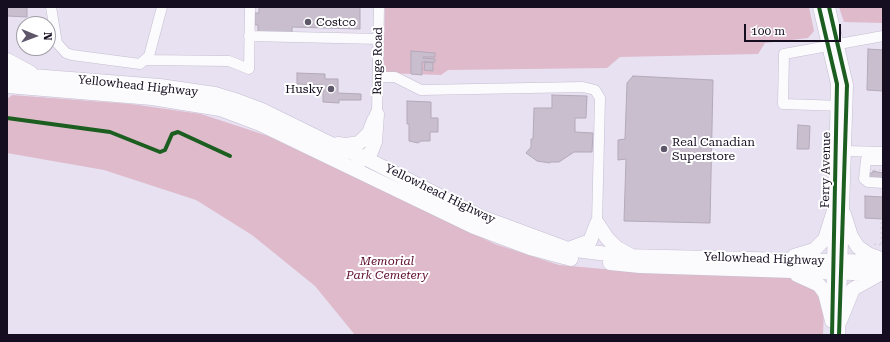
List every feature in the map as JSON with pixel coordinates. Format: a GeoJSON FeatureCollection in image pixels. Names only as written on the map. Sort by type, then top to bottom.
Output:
{"type":"FeatureCollection","features":[{"type":"Feature","properties":{"kind":"highway"},"geometry":{"type":"LineString","coordinates":[[7,60],[42,83]]}},
{"type":"Feature","properties":{"kind":"highway","name":"Yellowhead Highway"},"geometry":{"type":"LineString","coordinates":[[7,74],[42,83],[220,109],[260,124],[474,227],[530,248],[571,259],[640,266],[785,265]]}},
{"type":"Feature","properties":{"kind":"highway"},"geometry":{"type":"LineString","coordinates":[[7,93],[42,83]]}},
{"type":"Feature","properties":{"kind":"highway","name":"Yellowhead Highway"},"geometry":{"type":"LineString","coordinates":[[7,86],[42,83],[160,86],[215,94],[262,110],[329,143],[365,158],[479,216],[568,249],[623,256],[630,255],[785,265],[882,267]]}},
{"type":"Feature","properties":{"kind":"highway"},"geometry":{"type":"LineString","coordinates":[[342,164],[355,164],[371,152],[376,135],[377,114]]}},
{"type":"Feature","properties":{"kind":"highway"},"geometry":{"type":"LineString","coordinates":[[329,143],[346,145],[358,143],[369,133],[377,114]]}},
{"type":"Feature","properties":{"kind":"highway"},"geometry":{"type":"LineString","coordinates":[[376,135],[384,157],[407,179]]}},
{"type":"Feature","properties":{"kind":"highway"},"geometry":{"type":"LineString","coordinates":[[785,265],[814,250],[825,239],[839,211]]}},
{"type":"Feature","properties":{"kind":"highway"},"geometry":{"type":"LineString","coordinates":[[835,326],[853,289],[882,267],[858,247],[839,211]]}},
{"type":"Feature","properties":{"kind":"highway"},"geometry":{"type":"LineString","coordinates":[[568,249],[590,241],[597,223]]}},
{"type":"Feature","properties":{"kind":"highway"},"geometry":{"type":"LineString","coordinates":[[597,223],[607,238],[617,248],[630,255]]}},
{"type":"Feature","properties":{"kind":"highway"},"geometry":{"type":"LineString","coordinates":[[785,265],[819,285],[825,293],[835,326]]}},
{"type":"Feature","properties":{"kind":"main road","name":"Ferry Avenue"},"geometry":{"type":"LineString","coordinates":[[819,7],[848,85],[842,106],[835,326],[839,335]]}},
{"type":"Feature","properties":{"kind":"main road","name":"Ferry Avenue"},"geometry":{"type":"LineString","coordinates":[[829,7],[833,46]]}},
{"type":"Feature","properties":{"kind":"main road","name":"Ferry Avenue"},"geometry":{"type":"LineString","coordinates":[[839,211],[845,151],[842,106]]}},
{"type":"Feature","properties":{"kind":"street"},"geometry":{"type":"LineString","coordinates":[[51,7],[57,43],[66,53],[72,56],[140,64],[149,56],[162,7]]}},
{"type":"Feature","properties":{"kind":"street"},"geometry":{"type":"LineString","coordinates":[[146,60],[229,61],[249,69],[250,7]]}},
{"type":"Feature","properties":{"kind":"street","name":"Range Road"},"geometry":{"type":"LineString","coordinates":[[377,114],[379,7]]}},
{"type":"Feature","properties":{"kind":"street"},"geometry":{"type":"LineString","coordinates":[[250,36],[378,39]]}},
{"type":"Feature","properties":{"kind":"street"},"geometry":{"type":"LineString","coordinates":[[842,106],[783,104],[784,54],[883,36]]}},
{"type":"Feature","properties":{"kind":"street"},"geometry":{"type":"LineString","coordinates":[[378,77],[395,77],[421,90],[583,87],[595,90],[600,98],[597,223]]}},
{"type":"Feature","properties":{"kind":"street"},"geometry":{"type":"LineString","coordinates":[[845,151],[883,152]]}},
{"type":"Feature","properties":{"kind":"street"},"geometry":{"type":"LineString","coordinates":[[883,160],[866,160],[864,179],[868,182],[883,183]]}},
{"type":"Feature","properties":{"kind":"path"},"geometry":{"type":"LineString","coordinates":[[873,171],[883,170]]}},
{"type":"Feature","properties":{"kind":"path"},"geometry":{"type":"LineString","coordinates":[[881,245],[881,221],[883,221]]}},
{"type":"Feature","properties":{"kind":"green space"},"geometry":{"type":"Polygon","coordinates":[[[385,7],[809,7],[814,31],[808,38],[765,43],[758,54],[620,57],[607,68],[448,70],[441,75],[383,73],[385,7]]]}},
{"type":"Feature","properties":{"kind":"green space"},"geometry":{"type":"Polygon","coordinates":[[[839,7],[883,7],[883,23],[844,22],[839,7]]]}},
{"type":"Feature","properties":{"kind":"green space","name":"Memorial Park Cemetery"},"geometry":{"type":"Polygon","coordinates":[[[12,95],[131,104],[201,114],[268,136],[495,244],[559,265],[648,273],[785,276],[807,282],[815,291],[824,307],[823,335],[355,335],[315,286],[252,235],[196,200],[104,170],[7,153],[7,99],[12,95]]]}},
{"type":"Feature","properties":{"kind":"building"},"geometry":{"type":"Polygon","coordinates":[[[7,7],[27,7],[27,16],[7,16],[7,7]]]}},
{"type":"Feature","properties":{"kind":"building","name":"Costco"},"geometry":{"type":"Polygon","coordinates":[[[259,7],[360,7],[360,29],[292,27],[292,34],[258,33],[258,25],[255,25],[255,13],[259,13],[259,7]]]}},
{"type":"Feature","properties":{"kind":"building"},"geometry":{"type":"Polygon","coordinates":[[[868,49],[883,50],[883,91],[867,90],[868,49]]]}},
{"type":"Feature","properties":{"kind":"building"},"geometry":{"type":"Polygon","coordinates":[[[411,51],[435,53],[435,57],[423,57],[435,59],[435,62],[422,62],[422,75],[411,74],[411,51]]]}},
{"type":"Feature","properties":{"kind":"building"},"geometry":{"type":"Polygon","coordinates":[[[425,62],[433,63],[433,71],[424,70],[425,62]]]}},
{"type":"Feature","properties":{"kind":"building","name":"Husky"},"geometry":{"type":"Polygon","coordinates":[[[297,73],[325,74],[325,79],[338,79],[338,93],[361,94],[361,100],[339,100],[339,103],[323,102],[323,85],[297,84],[297,73]]]}},
{"type":"Feature","properties":{"kind":"building","name":"Real Canadian Superstore"},"geometry":{"type":"Polygon","coordinates":[[[633,76],[713,80],[710,223],[624,221],[626,159],[618,160],[618,140],[625,139],[627,83],[633,76]]]}},
{"type":"Feature","properties":{"kind":"building"},"geometry":{"type":"Polygon","coordinates":[[[552,95],[587,96],[586,118],[575,118],[575,132],[593,133],[592,152],[574,152],[559,162],[550,163],[537,161],[526,153],[531,147],[531,139],[533,139],[534,108],[552,108],[552,95]]]}},
{"type":"Feature","properties":{"kind":"building"},"geometry":{"type":"Polygon","coordinates":[[[407,101],[431,102],[431,118],[438,118],[438,132],[430,132],[430,141],[421,141],[418,143],[409,141],[407,101]]]}},
{"type":"Feature","properties":{"kind":"building"},"geometry":{"type":"Polygon","coordinates":[[[798,125],[810,126],[809,149],[797,149],[798,125]]]}},
{"type":"Feature","properties":{"kind":"building"},"geometry":{"type":"Polygon","coordinates":[[[873,171],[883,173],[883,180],[867,179],[867,173],[873,173],[873,171]]]}},
{"type":"Feature","properties":{"kind":"building"},"geometry":{"type":"Polygon","coordinates":[[[865,196],[883,197],[883,219],[865,218],[865,196]]]}},
{"type":"Feature","properties":{"kind":"cycle path"},"geometry":{"type":"LineString","coordinates":[[819,7],[837,84],[832,335]]}},
{"type":"Feature","properties":{"kind":"cycle path"},"geometry":{"type":"LineString","coordinates":[[829,7],[847,85],[839,335]]}},
{"type":"Feature","properties":{"kind":"cycle path"},"geometry":{"type":"LineString","coordinates":[[7,118],[110,132],[160,152],[165,150],[172,134],[178,132],[230,156]]}},
{"type":"Feature","properties":{"kind":"place","name":"Costco"},"geometry":{"type":"Point","coordinates":[308,22]}},
{"type":"Feature","properties":{"kind":"place","name":"Husky"},"geometry":{"type":"Point","coordinates":[331,89]}},
{"type":"Feature","properties":{"kind":"place","name":"Real Canadian Superstore"},"geometry":{"type":"Point","coordinates":[664,149]}}]}
